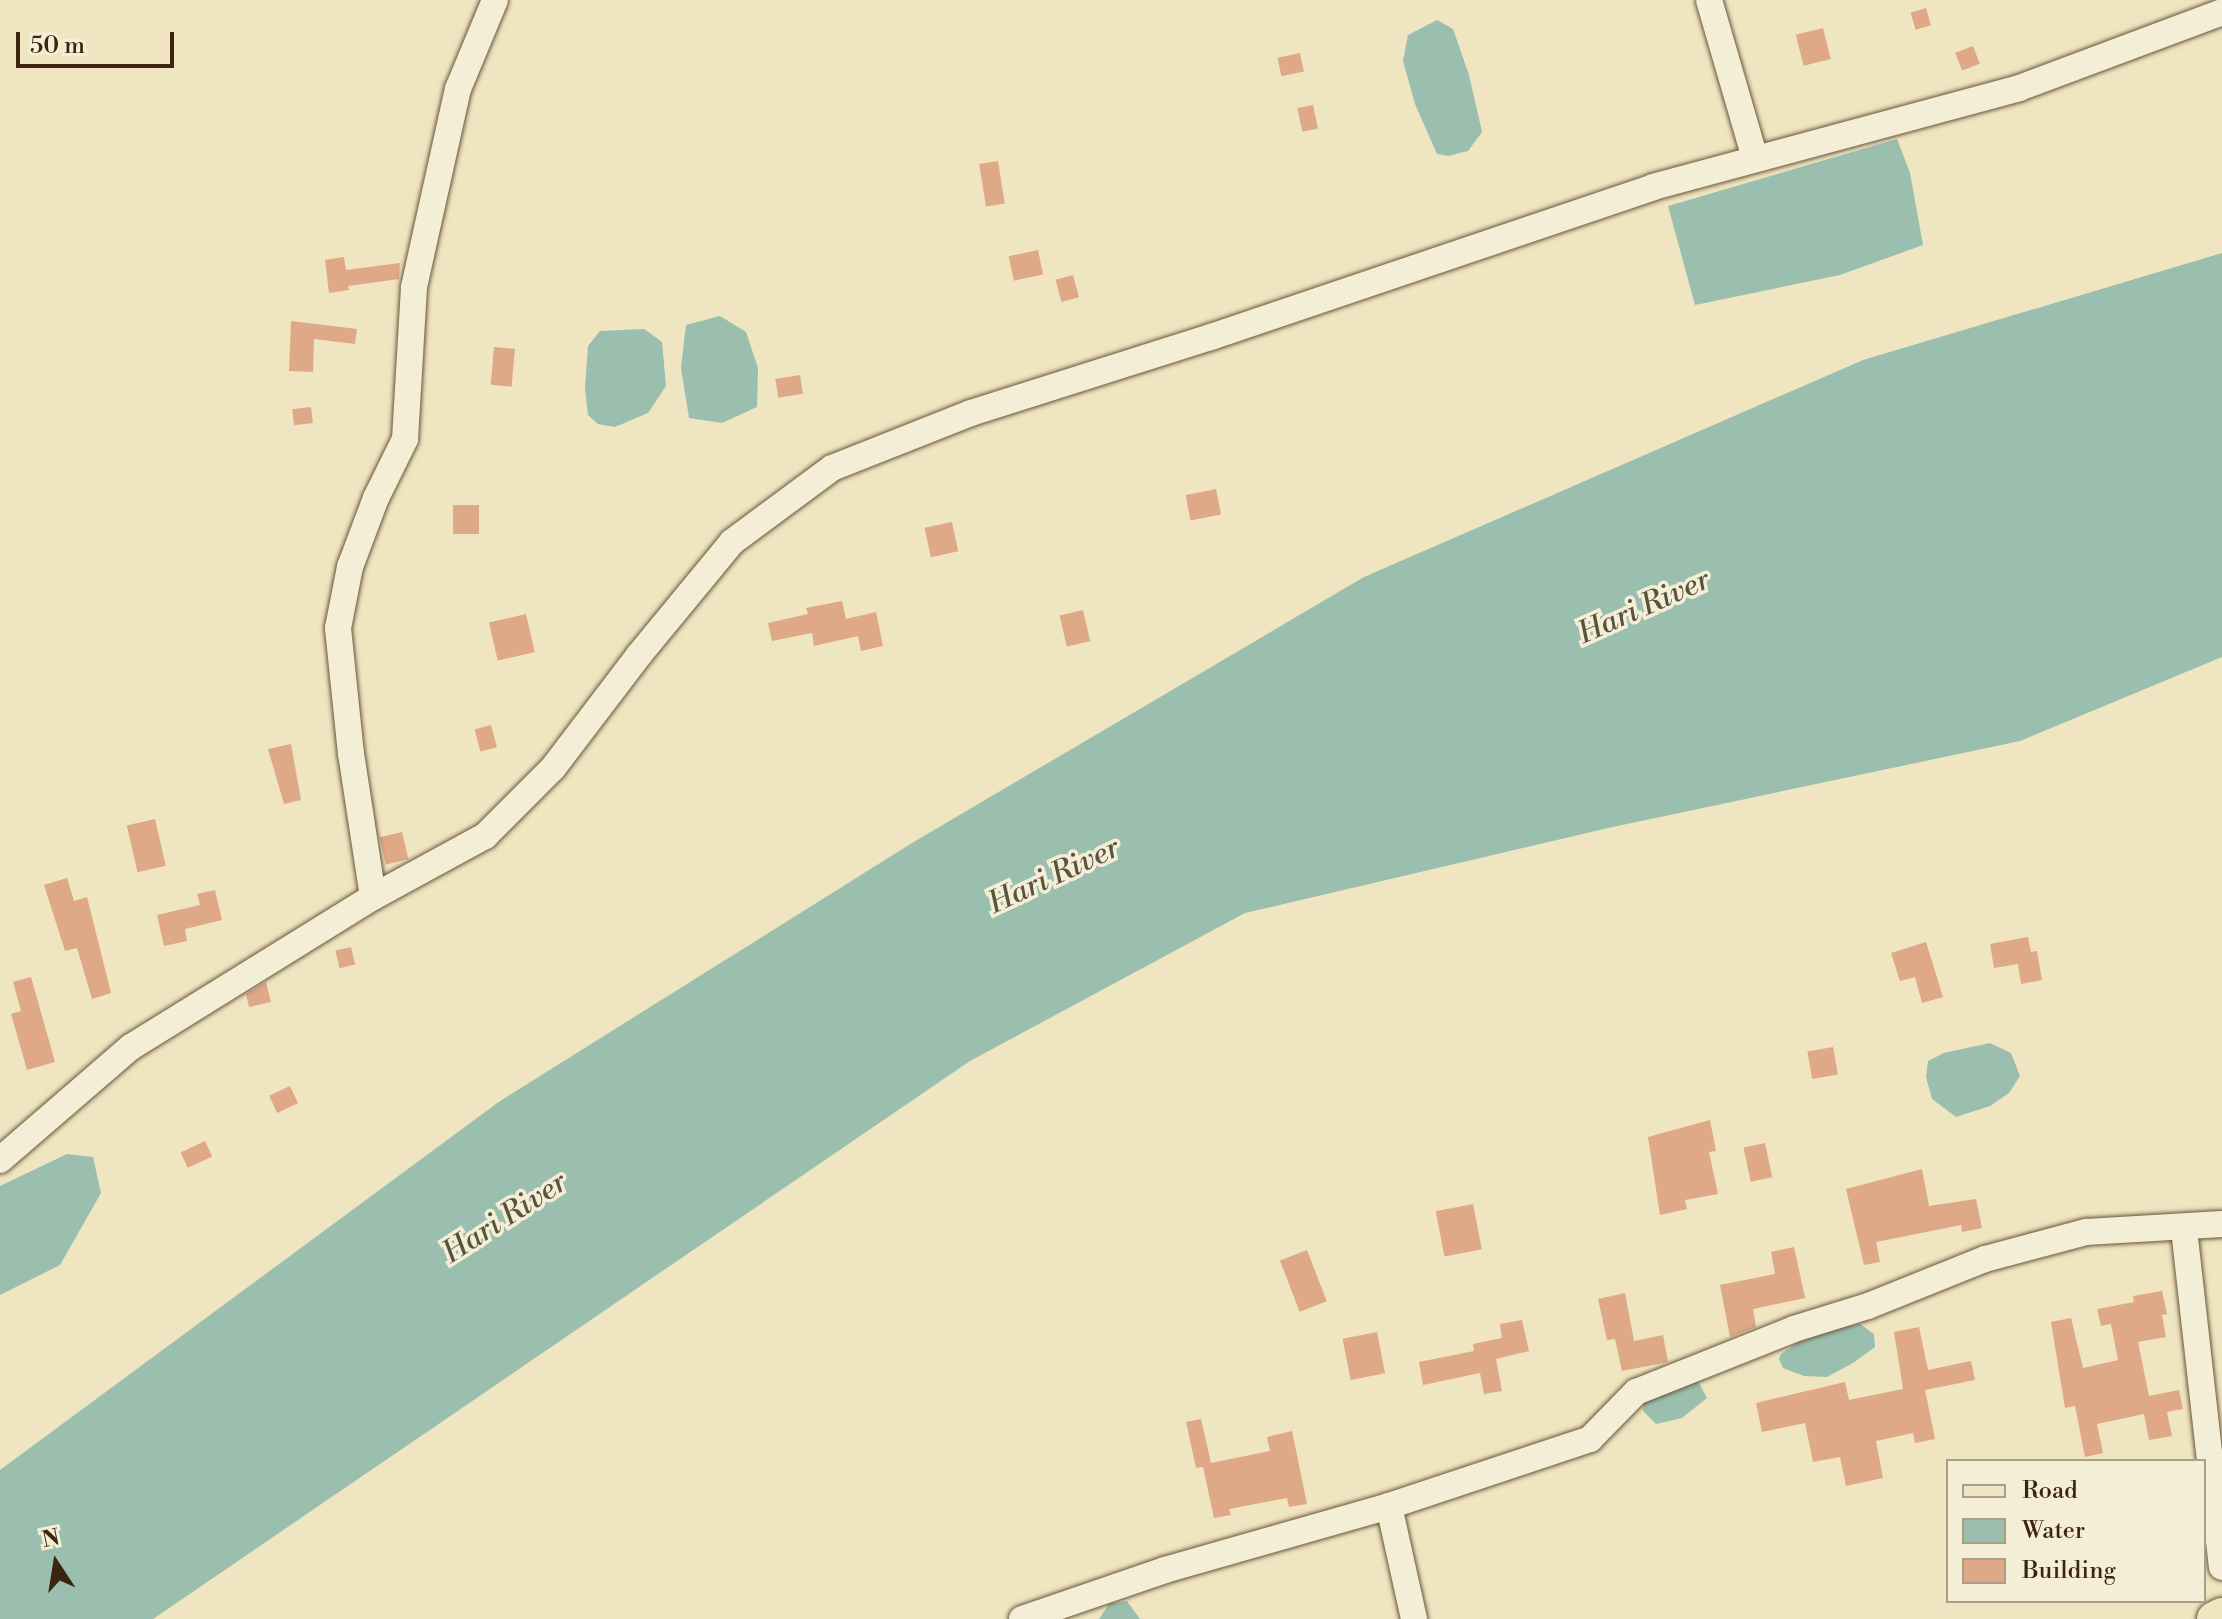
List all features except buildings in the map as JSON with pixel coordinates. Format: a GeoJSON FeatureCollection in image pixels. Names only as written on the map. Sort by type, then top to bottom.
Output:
{"type":"FeatureCollection","features":[{"type":"Feature","properties":{"kind":"main road"},"geometry":{"type":"LineString","coordinates":[[2214,1619],[2222,1615]]}},
{"type":"Feature","properties":{"kind":"street"},"geometry":{"type":"LineString","coordinates":[[373,897],[338,628],[350,567],[376,498],[405,439],[414,287],[458,89],[495,0]]}},
{"type":"Feature","properties":{"kind":"street"},"geometry":{"type":"LineString","coordinates":[[1709,0],[1755,158]]}},
{"type":"Feature","properties":{"kind":"street"},"geometry":{"type":"LineString","coordinates":[[0,1160],[131,1047],[373,897],[485,836],[553,768],[639,655],[732,542],[832,468],[971,413],[1211,337],[1653,187],[2019,88],[2222,12]]}},
{"type":"Feature","properties":{"kind":"street"},"geometry":{"type":"LineString","coordinates":[[1022,1619],[1165,1570],[1389,1506],[1590,1439],[1636,1392],[1794,1329],[1868,1306],[1985,1259],[2086,1232],[2184,1229],[2222,1224]]}},
{"type":"Feature","properties":{"kind":"street"},"geometry":{"type":"LineString","coordinates":[[2184,1229],[2222,1567]]}},
{"type":"Feature","properties":{"kind":"street"},"geometry":{"type":"LineString","coordinates":[[1389,1506],[1414,1619]]}},
{"type":"Feature","properties":{"kind":"water"},"geometry":{"type":"Polygon","coordinates":[[[1437,20],[1453,29],[1469,75],[1482,132],[1468,151],[1448,156],[1437,154],[1415,104],[1403,61],[1408,35],[1437,20]]]}},
{"type":"Feature","properties":{"kind":"water"},"geometry":{"type":"Polygon","coordinates":[[[1897,139],[1910,173],[1923,245],[1840,275],[1695,305],[1668,206],[1897,139]]]}},
{"type":"Feature","properties":{"kind":"water","name":"Hari River"},"geometry":{"type":"Polygon","coordinates":[[[2222,253],[2222,657],[2020,741],[1608,828],[1245,913],[970,1061],[153,1619],[0,1619],[0,1470],[500,1101],[912,843],[1364,577],[1863,360],[2222,253]]]}},
{"type":"Feature","properties":{"kind":"water"},"geometry":{"type":"Polygon","coordinates":[[[720,316],[746,332],[758,368],[757,407],[722,423],[689,418],[681,368],[686,325],[720,316]]]}},
{"type":"Feature","properties":{"kind":"water"},"geometry":{"type":"Polygon","coordinates":[[[644,329],[662,342],[666,386],[648,413],[615,427],[598,424],[588,415],[585,388],[588,346],[600,331],[644,329]]]}},
{"type":"Feature","properties":{"kind":"water"},"geometry":{"type":"Polygon","coordinates":[[[1990,1043],[2011,1053],[2020,1076],[2009,1093],[1990,1106],[1956,1117],[1932,1099],[1926,1077],[1928,1061],[1944,1053],[1990,1043]]]}},
{"type":"Feature","properties":{"kind":"water"},"geometry":{"type":"Polygon","coordinates":[[[67,1154],[93,1157],[101,1193],[60,1265],[0,1295],[0,1186],[67,1154]]]}},
{"type":"Feature","properties":{"kind":"water"},"geometry":{"type":"Polygon","coordinates":[[[1860,1324],[1874,1334],[1875,1347],[1853,1363],[1827,1377],[1804,1376],[1783,1368],[1779,1359],[1781,1354],[1810,1334],[1860,1324]]]}},
{"type":"Feature","properties":{"kind":"water"},"geometry":{"type":"Polygon","coordinates":[[[1698,1381],[1707,1398],[1682,1418],[1656,1424],[1643,1411],[1644,1402],[1698,1381]]]}},
{"type":"Feature","properties":{"kind":"water"},"geometry":{"type":"Polygon","coordinates":[[[1127,1601],[1140,1619],[1099,1619],[1109,1604],[1127,1601]]]}}]}
